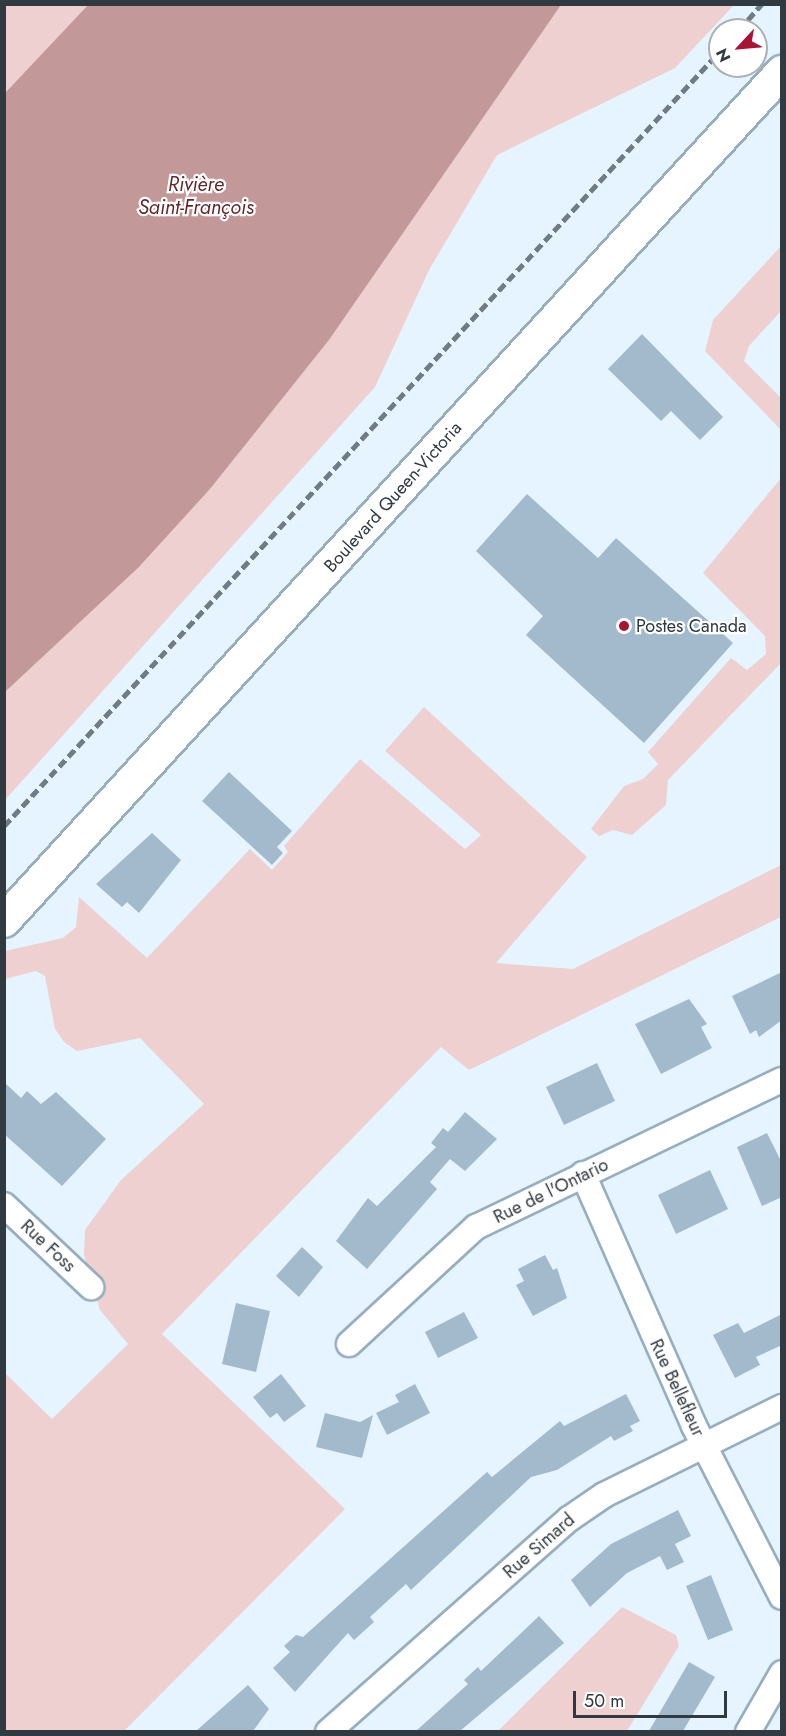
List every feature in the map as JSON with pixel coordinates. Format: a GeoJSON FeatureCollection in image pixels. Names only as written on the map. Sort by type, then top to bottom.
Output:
{"type":"FeatureCollection","features":[{"type":"Feature","properties":{"kind":"main road","name":"Boulevard Queen-Victoria"},"geometry":{"type":"LineString","coordinates":[[4,921],[782,72]]}},
{"type":"Feature","properties":{"kind":"street","name":"Rue de l'Ontario"},"geometry":{"type":"LineString","coordinates":[[349,1344],[459,1240],[583,1174],[782,1080]]}},
{"type":"Feature","properties":{"kind":"street","name":"Rue Bellefleur"},"geometry":{"type":"LineString","coordinates":[[583,1174],[703,1445],[782,1598]]}},
{"type":"Feature","properties":{"kind":"street","name":"Rue Foss"},"geometry":{"type":"LineString","coordinates":[[4,1205],[91,1287]]}},
{"type":"Feature","properties":{"kind":"street","name":"Rue Simard"},"geometry":{"type":"LineString","coordinates":[[328,1731],[569,1519],[604,1495],[782,1407]]}},
{"type":"Feature","properties":{"kind":"street"},"geometry":{"type":"LineString","coordinates":[[748,1731],[782,1673]]}},
{"type":"Feature","properties":{"kind":"shaded area"},"geometry":{"type":"Polygon","coordinates":[[[5,5],[88,5],[5,93],[5,5]]]}},
{"type":"Feature","properties":{"kind":"shaded area"},"geometry":{"type":"Polygon","coordinates":[[[561,5],[734,5],[722,18],[708,18],[708,33],[675,68],[497,155],[429,270],[375,387],[5,800],[5,692],[139,567],[210,489],[329,340],[561,5]]]}},
{"type":"Feature","properties":{"kind":"shaded area"},"geometry":{"type":"Polygon","coordinates":[[[781,246],[781,311],[749,346],[744,361],[781,398],[781,430],[705,351],[713,320],[781,246]]]}},
{"type":"Feature","properties":{"kind":"shaded area"},"geometry":{"type":"Polygon","coordinates":[[[781,478],[781,663],[668,780],[666,805],[632,835],[613,830],[599,836],[591,829],[624,786],[643,779],[658,764],[648,752],[731,658],[747,670],[766,654],[765,636],[703,573],[781,478]]]}},
{"type":"Feature","properties":{"kind":"shaded area"},"geometry":{"type":"Polygon","coordinates":[[[424,707],[587,857],[496,963],[573,969],[781,865],[781,917],[469,1070],[441,1047],[162,1334],[345,1509],[124,1731],[5,1731],[4,1372],[52,1419],[128,1344],[100,1310],[84,1255],[85,1230],[121,1180],[204,1104],[140,1038],[77,1051],[64,1042],[55,1029],[45,976],[36,971],[5,979],[5,951],[63,938],[76,927],[79,897],[147,958],[250,849],[272,870],[288,852],[284,846],[360,759],[465,849],[481,835],[385,751],[424,707]]]}},
{"type":"Feature","properties":{"kind":"shaded area"},"geometry":{"type":"Polygon","coordinates":[[[622,1607],[676,1635],[679,1646],[627,1731],[498,1731],[622,1607]]]}},
{"type":"Feature","properties":{"kind":"water","name":"Rivière Saint-François"},"geometry":{"type":"Polygon","coordinates":[[[88,5],[561,5],[329,340],[210,489],[139,567],[5,692],[5,93],[88,5]]]}},
{"type":"Feature","properties":{"kind":"building"},"geometry":{"type":"Polygon","coordinates":[[[642,334],[723,417],[700,440],[671,411],[661,421],[608,369],[642,334]]]}},
{"type":"Feature","properties":{"kind":"building","name":"Postes Canada"},"geometry":{"type":"Polygon","coordinates":[[[527,494],[598,558],[616,538],[733,643],[644,743],[526,635],[543,616],[476,551],[527,494]]]}},
{"type":"Feature","properties":{"kind":"building"},"geometry":{"type":"Polygon","coordinates":[[[229,772],[292,831],[277,847],[283,853],[272,865],[202,801],[229,772]]]}},
{"type":"Feature","properties":{"kind":"building"},"geometry":{"type":"Polygon","coordinates":[[[152,833],[181,860],[139,913],[127,902],[122,907],[96,884],[152,833]]]}},
{"type":"Feature","properties":{"kind":"building"},"geometry":{"type":"Polygon","coordinates":[[[782,972],[782,1020],[759,1037],[756,1030],[750,1034],[732,996],[782,972]]]}},
{"type":"Feature","properties":{"kind":"building"},"geometry":{"type":"Polygon","coordinates":[[[689,999],[707,1024],[701,1027],[712,1048],[661,1074],[635,1024],[689,999]]]}},
{"type":"Feature","properties":{"kind":"building"},"geometry":{"type":"Polygon","coordinates":[[[597,1063],[615,1101],[564,1125],[546,1087],[597,1063]]]}},
{"type":"Feature","properties":{"kind":"building"},"geometry":{"type":"Polygon","coordinates":[[[4,1082],[21,1098],[27,1091],[41,1104],[56,1092],[106,1139],[62,1186],[4,1134],[4,1082]]]}},
{"type":"Feature","properties":{"kind":"building"},"geometry":{"type":"Polygon","coordinates":[[[465,1112],[497,1139],[465,1171],[450,1159],[430,1182],[437,1189],[367,1269],[336,1241],[368,1198],[377,1206],[436,1147],[431,1143],[443,1128],[448,1132],[465,1112]]]}},
{"type":"Feature","properties":{"kind":"building"},"geometry":{"type":"Polygon","coordinates":[[[767,1133],[782,1163],[782,1197],[762,1206],[737,1147],[767,1133]]]}},
{"type":"Feature","properties":{"kind":"building"},"geometry":{"type":"Polygon","coordinates":[[[710,1170],[728,1209],[676,1234],[658,1195],[710,1170]]]}},
{"type":"Feature","properties":{"kind":"building"},"geometry":{"type":"Polygon","coordinates":[[[302,1247],[323,1267],[299,1297],[276,1276],[302,1247]]]}},
{"type":"Feature","properties":{"kind":"building"},"geometry":{"type":"Polygon","coordinates":[[[545,1255],[553,1270],[557,1268],[567,1298],[533,1316],[516,1285],[524,1281],[518,1269],[545,1255]]]}},
{"type":"Feature","properties":{"kind":"building"},"geometry":{"type":"Polygon","coordinates":[[[236,1303],[270,1311],[256,1372],[222,1364],[236,1303]]]}},
{"type":"Feature","properties":{"kind":"building"},"geometry":{"type":"Polygon","coordinates":[[[464,1312],[478,1338],[438,1358],[425,1332],[464,1312]]]}},
{"type":"Feature","properties":{"kind":"building"},"geometry":{"type":"Polygon","coordinates":[[[782,1314],[782,1345],[756,1357],[760,1365],[735,1378],[713,1335],[738,1323],[744,1333],[782,1314]]]}},
{"type":"Feature","properties":{"kind":"building"},"geometry":{"type":"Polygon","coordinates":[[[281,1374],[306,1406],[284,1422],[277,1413],[270,1418],[253,1397],[281,1374]]]}},
{"type":"Feature","properties":{"kind":"building"},"geometry":{"type":"Polygon","coordinates":[[[415,1384],[430,1413],[387,1435],[376,1413],[399,1402],[395,1395],[415,1384]]]}},
{"type":"Feature","properties":{"kind":"building"},"geometry":{"type":"Polygon","coordinates":[[[626,1394],[640,1421],[630,1426],[633,1431],[614,1441],[611,1436],[557,1470],[531,1477],[411,1590],[406,1584],[370,1617],[374,1622],[354,1640],[348,1633],[295,1692],[273,1668],[290,1652],[284,1646],[296,1635],[303,1637],[487,1472],[492,1477],[560,1421],[564,1426],[626,1394]]]}},
{"type":"Feature","properties":{"kind":"building"},"geometry":{"type":"Polygon","coordinates":[[[325,1413],[360,1422],[373,1415],[362,1458],[316,1447],[325,1413]]]}},
{"type":"Feature","properties":{"kind":"building"},"geometry":{"type":"Polygon","coordinates":[[[678,1510],[691,1536],[675,1544],[684,1562],[667,1570],[660,1556],[627,1573],[590,1607],[571,1580],[611,1544],[678,1510]]]}},
{"type":"Feature","properties":{"kind":"building"},"geometry":{"type":"Polygon","coordinates":[[[711,1575],[733,1630],[708,1640],[686,1586],[711,1575]]]}},
{"type":"Feature","properties":{"kind":"building"},"geometry":{"type":"Polygon","coordinates":[[[539,1616],[564,1643],[460,1731],[416,1731],[468,1684],[464,1680],[478,1667],[481,1671],[539,1616]]]}},
{"type":"Feature","properties":{"kind":"building"},"geometry":{"type":"Polygon","coordinates":[[[689,1662],[715,1677],[683,1731],[649,1731],[689,1662]]]}},
{"type":"Feature","properties":{"kind":"building"},"geometry":{"type":"Polygon","coordinates":[[[248,1685],[269,1709],[253,1731],[196,1731],[248,1685]]]}},
{"type":"Feature","properties":{"kind":"railway"},"geometry":{"type":"LineString","coordinates":[[750,18],[762,4]]}},
{"type":"Feature","properties":{"kind":"railway"},"geometry":{"type":"LineString","coordinates":[[4,826],[708,64]]}},
{"type":"Feature","properties":{"kind":"place","name":"Postes Canada"},"geometry":{"type":"Point","coordinates":[624,626]}}]}
